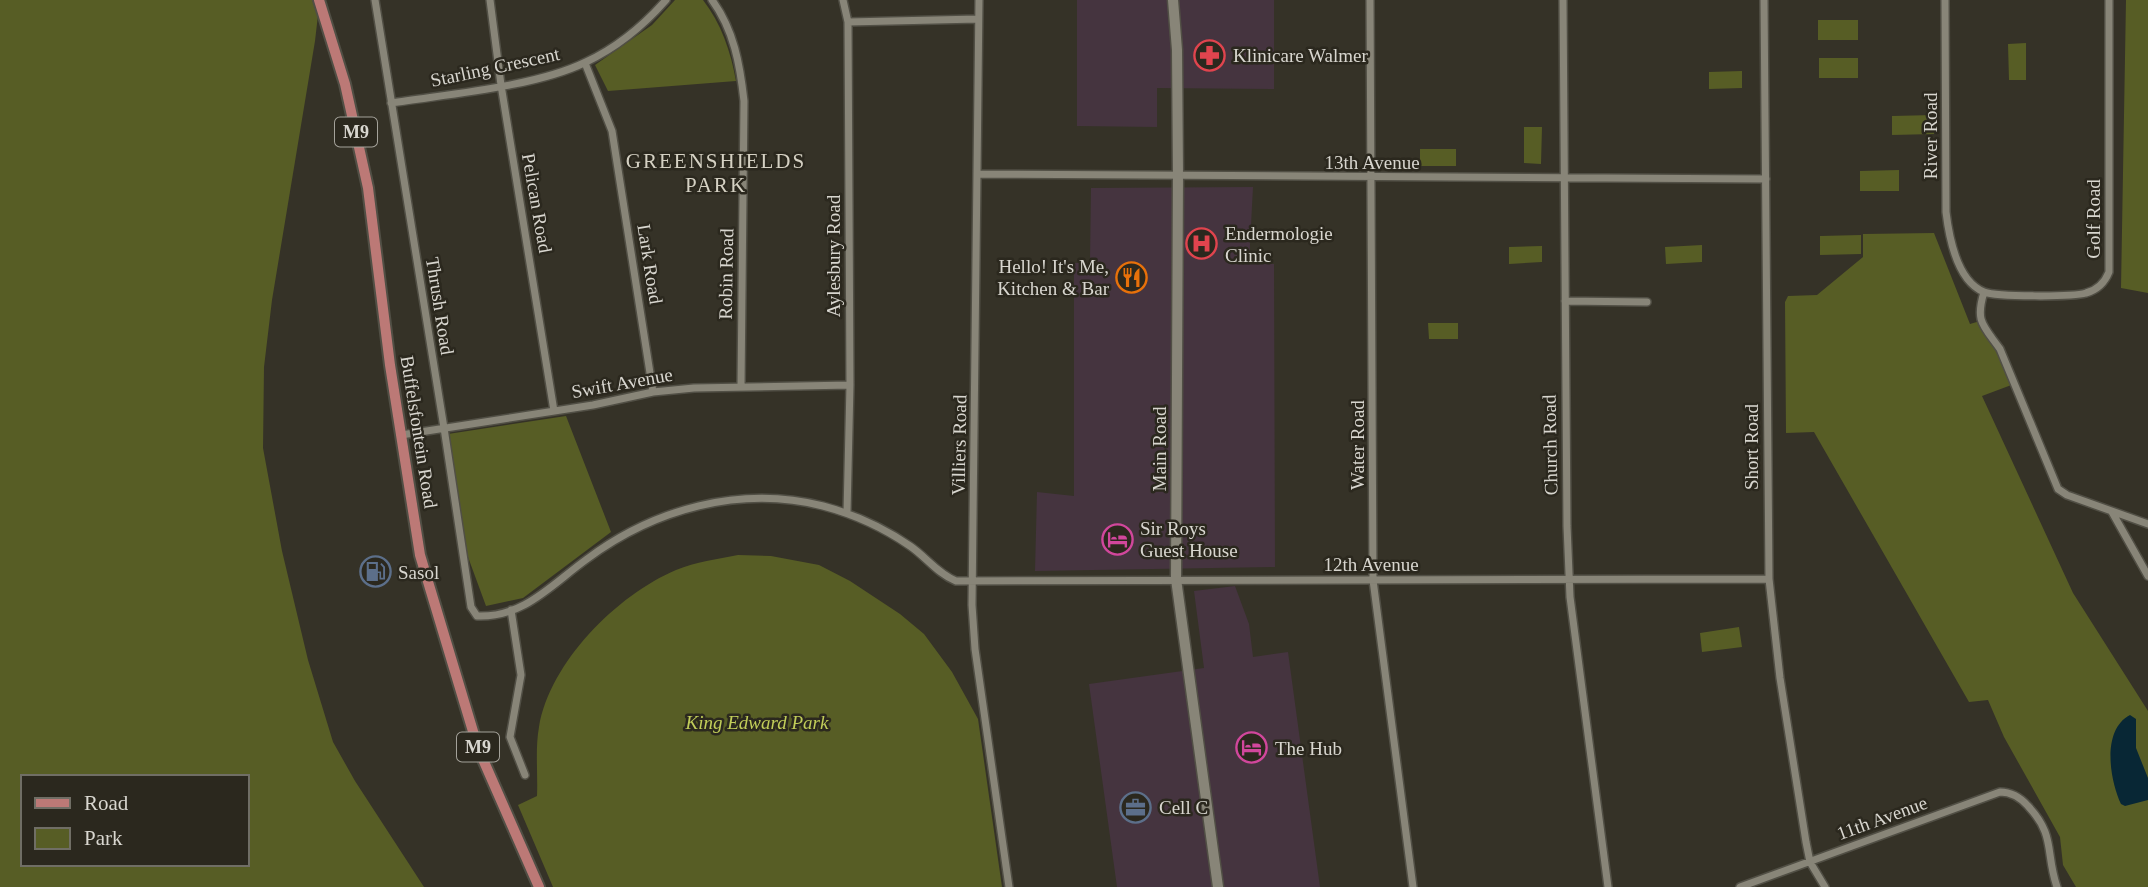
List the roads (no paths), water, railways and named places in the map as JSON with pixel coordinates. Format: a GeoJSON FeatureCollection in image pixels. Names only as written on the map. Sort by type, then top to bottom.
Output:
{"type":"FeatureCollection","features":[{"type":"Feature","properties":{"kind":"main road","name":"Buffelsfontein Road"},"geometry":{"type":"LineString","coordinates":[[320,0],[354,119],[368,188],[379,268],[386,287],[420,555],[478,748],[539,887]]}},
{"type":"Feature","properties":{"kind":"main road","name":"Main Road"},"geometry":{"type":"LineString","coordinates":[[1173,0],[1177,50]]}},
{"type":"Feature","properties":{"kind":"main road","name":"Main Road"},"geometry":{"type":"LineString","coordinates":[[1179,0],[1176,579],[1218,887]]}},
{"type":"Feature","properties":{"kind":"street","name":"Thrush Road"},"geometry":{"type":"LineString","coordinates":[[375,0],[470,601],[472,611],[477,616]]}},
{"type":"Feature","properties":{"kind":"street","name":"Pelican Road"},"geometry":{"type":"LineString","coordinates":[[490,0],[501,85],[554,411]]}},
{"type":"Feature","properties":{"kind":"street","name":"Starling Crescent"},"geometry":{"type":"LineString","coordinates":[[391,103],[549,76],[585,63],[631,33],[666,0]]}},
{"type":"Feature","properties":{"kind":"street","name":"Robin Road"},"geometry":{"type":"LineString","coordinates":[[712,0],[723,16],[732,40],[740,67],[744,101],[741,386]]}},
{"type":"Feature","properties":{"kind":"street","name":"Aylesbury Road"},"geometry":{"type":"LineString","coordinates":[[843,0],[848,22],[850,385],[847,513]]}},
{"type":"Feature","properties":{"kind":"street","name":"Villiers Road"},"geometry":{"type":"LineString","coordinates":[[979,0],[972,605],[975,649],[1009,887]]}},
{"type":"Feature","properties":{"kind":"street","name":"Water Road"},"geometry":{"type":"LineString","coordinates":[[1370,0],[1373,580],[1413,887]]}},
{"type":"Feature","properties":{"kind":"street","name":"Church Road"},"geometry":{"type":"LineString","coordinates":[[1563,0],[1567,526],[1574,626],[1608,887]]}},
{"type":"Feature","properties":{"kind":"street","name":"Short Road"},"geometry":{"type":"LineString","coordinates":[[1764,0],[1769,579],[1783,695],[1810,862],[1825,887]]}},
{"type":"Feature","properties":{"kind":"street","name":"River Road"},"geometry":{"type":"LineString","coordinates":[[1945,0],[1947,212],[1952,245],[1962,270],[1984,292]]}},
{"type":"Feature","properties":{"kind":"street","name":"Golf Road"},"geometry":{"type":"LineString","coordinates":[[1984,292],[2077,295],[2092,291],[2106,278],[2109,264],[2109,0]]}},
{"type":"Feature","properties":{"kind":"street"},"geometry":{"type":"LineString","coordinates":[[848,22],[978,19]]}},
{"type":"Feature","properties":{"kind":"street","name":"Lark Road"},"geometry":{"type":"LineString","coordinates":[[585,63],[612,131],[653,392]]}},
{"type":"Feature","properties":{"kind":"street","name":"13th Avenue"},"geometry":{"type":"LineString","coordinates":[[978,174],[1766,179]]}},
{"type":"Feature","properties":{"kind":"street"},"geometry":{"type":"LineString","coordinates":[[1984,292],[1979,312],[1981,323],[2000,349],[2058,489],[2067,495],[2148,524]]}},
{"type":"Feature","properties":{"kind":"street"},"geometry":{"type":"LineString","coordinates":[[1565,300],[1647,302]]}},
{"type":"Feature","properties":{"kind":"street","name":"Swift Avenue"},"geometry":{"type":"LineString","coordinates":[[404,435],[653,392],[741,386],[850,385]]}},
{"type":"Feature","properties":{"kind":"street","name":"12th Avenue"},"geometry":{"type":"LineString","coordinates":[[477,616],[526,605],[617,538],[647,522],[684,509],[725,500],[762,499],[820,506],[847,513],[909,545],[952,580],[1769,579]]}},
{"type":"Feature","properties":{"kind":"street"},"geometry":{"type":"LineString","coordinates":[[2111,512],[2148,576]]}},
{"type":"Feature","properties":{"kind":"street"},"geometry":{"type":"LineString","coordinates":[[511,610],[521,675],[510,737],[525,775]]}},
{"type":"Feature","properties":{"kind":"street","name":"11th Avenue"},"geometry":{"type":"LineString","coordinates":[[1740,887],[1997,792],[2015,794],[2042,822],[2047,834],[2057,887]]}},
{"type":"Feature","properties":{"kind":"water"},"geometry":{"type":"Polygon","coordinates":[[[2130,715],[2136,719],[2136,748],[2148,778],[2148,800],[2125,806],[2121,804],[2117,794],[2110,756],[2115,732],[2121,722],[2130,715]]]}},
{"type":"Feature","properties":{"kind":"place","name":"Klinicare Walmer"},"geometry":{"type":"Point","coordinates":[1210,55]}},
{"type":"Feature","properties":{"kind":"place","name":"Endermologie Clinic"},"geometry":{"type":"Point","coordinates":[1202,244]}},
{"type":"Feature","properties":{"kind":"place","name":"Hello! It's Me, Kitchen & Bar"},"geometry":{"type":"Point","coordinates":[1132,277]}},
{"type":"Feature","properties":{"kind":"place","name":"Sir Roys Guest House"},"geometry":{"type":"Point","coordinates":[1117,539]}},
{"type":"Feature","properties":{"kind":"place","name":"Sasol"},"geometry":{"type":"Point","coordinates":[375,572]}},
{"type":"Feature","properties":{"kind":"place","name":"The Hub"},"geometry":{"type":"Point","coordinates":[1252,748]}},
{"type":"Feature","properties":{"kind":"place","name":"Cell C"},"geometry":{"type":"Point","coordinates":[1136,807]}},
{"type":"Feature","properties":{"kind":"district","name":"GREENSHIELDS PARK"},"geometry":{"type":"Point","coordinates":[716,173]}},
{"type":"Feature","properties":{"kind":"park label","name":"King Edward Park"},"geometry":{"type":"Point","coordinates":[757,722]}}]}
